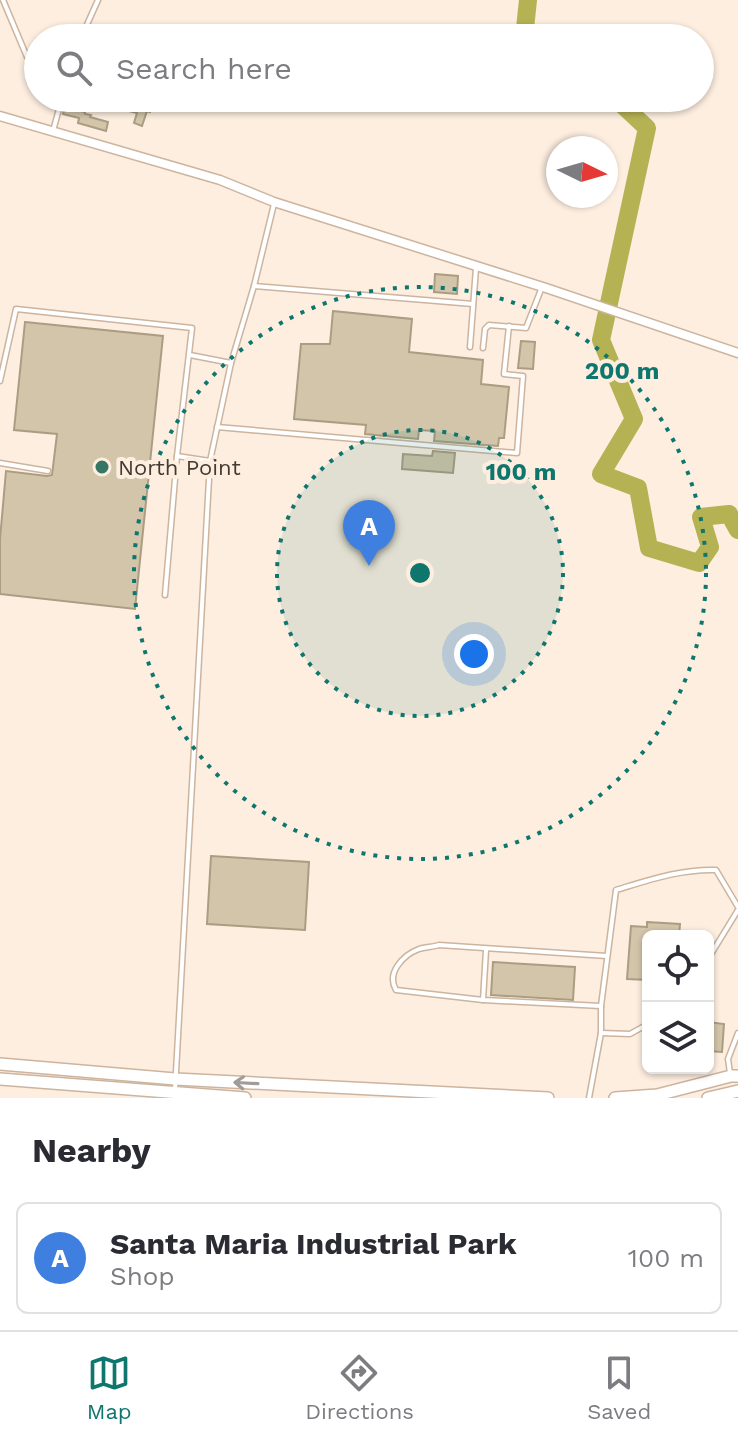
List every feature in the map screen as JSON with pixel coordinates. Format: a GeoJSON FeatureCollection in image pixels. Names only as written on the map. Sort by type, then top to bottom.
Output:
{"type":"FeatureCollection","features":[{"type":"Feature","properties":{"kind":"street"},"geometry":{"type":"LineString","coordinates":[[0,116],[220,180],[274,202],[738,353]]}},
{"type":"Feature","properties":{"kind":"street"},"geometry":{"type":"LineString","coordinates":[[0,1064],[175,1079],[548,1098]]}},
{"type":"Feature","properties":{"kind":"street"},"geometry":{"type":"LineString","coordinates":[[615,1098],[657,1095],[734,1076]]}},
{"type":"Feature","properties":{"kind":"street"},"geometry":{"type":"LineString","coordinates":[[0,1079],[245,1098]]}},
{"type":"Feature","properties":{"kind":"street"},"geometry":{"type":"LineString","coordinates":[[711,1098],[738,1091]]}},
{"type":"Feature","properties":{"kind":"lane"},"geometry":{"type":"LineString","coordinates":[[3,0],[24,50]]}},
{"type":"Feature","properties":{"kind":"lane"},"geometry":{"type":"LineString","coordinates":[[87,24],[98,0]]}},
{"type":"Feature","properties":{"kind":"lane"},"geometry":{"type":"LineString","coordinates":[[53,131],[57,112]]}},
{"type":"Feature","properties":{"kind":"lane"},"geometry":{"type":"LineString","coordinates":[[175,1094],[210,461],[231,363],[274,202]]}},
{"type":"Feature","properties":{"kind":"lane"},"geometry":{"type":"LineString","coordinates":[[470,347],[477,266]]}},
{"type":"Feature","properties":{"kind":"lane"},"geometry":{"type":"LineString","coordinates":[[254,286],[473,304]]}},
{"type":"Feature","properties":{"kind":"lane"},"geometry":{"type":"LineString","coordinates":[[483,348],[486,326],[526,328],[542,287]]}},
{"type":"Feature","properties":{"kind":"lane"},"geometry":{"type":"LineString","coordinates":[[0,381],[16,309],[192,328],[165,595]]}},
{"type":"Feature","properties":{"kind":"lane"},"geometry":{"type":"LineString","coordinates":[[217,427],[517,453],[523,376],[504,374],[509,326]]}},
{"type":"Feature","properties":{"kind":"lane"},"geometry":{"type":"LineString","coordinates":[[190,355],[231,363]]}},
{"type":"Feature","properties":{"kind":"lane"},"geometry":{"type":"LineString","coordinates":[[177,456],[210,461]]}},
{"type":"Feature","properties":{"kind":"lane"},"geometry":{"type":"LineString","coordinates":[[0,463],[48,471]]}},
{"type":"Feature","properties":{"kind":"lane"},"geometry":{"type":"LineString","coordinates":[[589,1098],[601,1033],[601,1006],[616,890],[693,869],[716,870],[738,908],[714,949]]}},
{"type":"Feature","properties":{"kind":"lane"},"geometry":{"type":"LineString","coordinates":[[601,1006],[483,1000],[396,990],[394,971],[399,963],[417,950],[439,945],[607,956]]}},
{"type":"Feature","properties":{"kind":"lane"},"geometry":{"type":"LineString","coordinates":[[483,1000],[486,950]]}},
{"type":"Feature","properties":{"kind":"lane"},"geometry":{"type":"LineString","coordinates":[[601,1033],[630,1034],[642,1027]]}},
{"type":"Feature","properties":{"kind":"lane"},"geometry":{"type":"LineString","coordinates":[[734,1076],[728,1059],[738,1033]]}},
{"type":"Feature","properties":{"kind":"building"},"geometry":{"type":"Polygon","coordinates":[[[85,112],[90,117],[108,122],[106,131],[78,123],[79,118],[63,114],[85,112]]]}},
{"type":"Feature","properties":{"kind":"building"},"geometry":{"type":"Polygon","coordinates":[[[133,112],[147,112],[142,126],[134,123],[137,113],[133,112]]]}},
{"type":"Feature","properties":{"kind":"building"},"geometry":{"type":"Polygon","coordinates":[[[435,274],[458,276],[457,294],[434,292],[435,274]]]}},
{"type":"Feature","properties":{"kind":"building"},"geometry":{"type":"Polygon","coordinates":[[[333,311],[412,319],[409,352],[483,360],[481,384],[509,387],[504,438],[499,438],[498,446],[434,441],[435,431],[419,430],[418,439],[365,434],[366,425],[294,419],[301,344],[330,344],[333,311]]]}},
{"type":"Feature","properties":{"kind":"building","name":"North Point"},"geometry":{"type":"Polygon","coordinates":[[[25,322],[163,336],[135,609],[0,594],[0,539],[6,471],[52,475],[57,434],[14,430],[25,322]]]}},
{"type":"Feature","properties":{"kind":"building"},"geometry":{"type":"Polygon","coordinates":[[[521,341],[535,342],[533,369],[518,368],[521,341]]]}},
{"type":"Feature","properties":{"kind":"building"},"geometry":{"type":"Polygon","coordinates":[[[433,451],[455,453],[453,473],[402,469],[403,454],[432,456],[433,451]]]}},
{"type":"Feature","properties":{"kind":"building"},"geometry":{"type":"Polygon","coordinates":[[[211,856],[309,862],[305,930],[207,924],[211,856]]]}},
{"type":"Feature","properties":{"kind":"building"},"geometry":{"type":"Polygon","coordinates":[[[647,922],[680,924],[680,930],[642,930],[642,980],[627,979],[631,926],[647,927],[647,922]]]}},
{"type":"Feature","properties":{"kind":"building"},"geometry":{"type":"Polygon","coordinates":[[[493,962],[575,967],[573,1000],[491,995],[493,962]]]}},
{"type":"Feature","properties":{"kind":"building"},"geometry":{"type":"Polygon","coordinates":[[[714,1023],[724,1024],[722,1052],[714,1051],[714,1023]]]}},
{"type":"Feature","properties":{"kind":"waterway"},"geometry":{"type":"LineString","coordinates":[[525,24],[528,0]]}},
{"type":"Feature","properties":{"kind":"waterway"},"geometry":{"type":"LineString","coordinates":[[630,112],[647,128],[601,340],[634,419],[601,474],[638,488],[649,548],[699,563],[710,547],[701,517],[729,514],[738,530]]}},
{"type":"Feature","properties":{"kind":"place","name":"North Point"},"geometry":{"type":"Point","coordinates":[102,467]}},
{"type":"Feature","properties":{"kind":"place","name":"Santa Maria Industrial Park"},"geometry":{"type":"Point","coordinates":[369,566]}}]}
